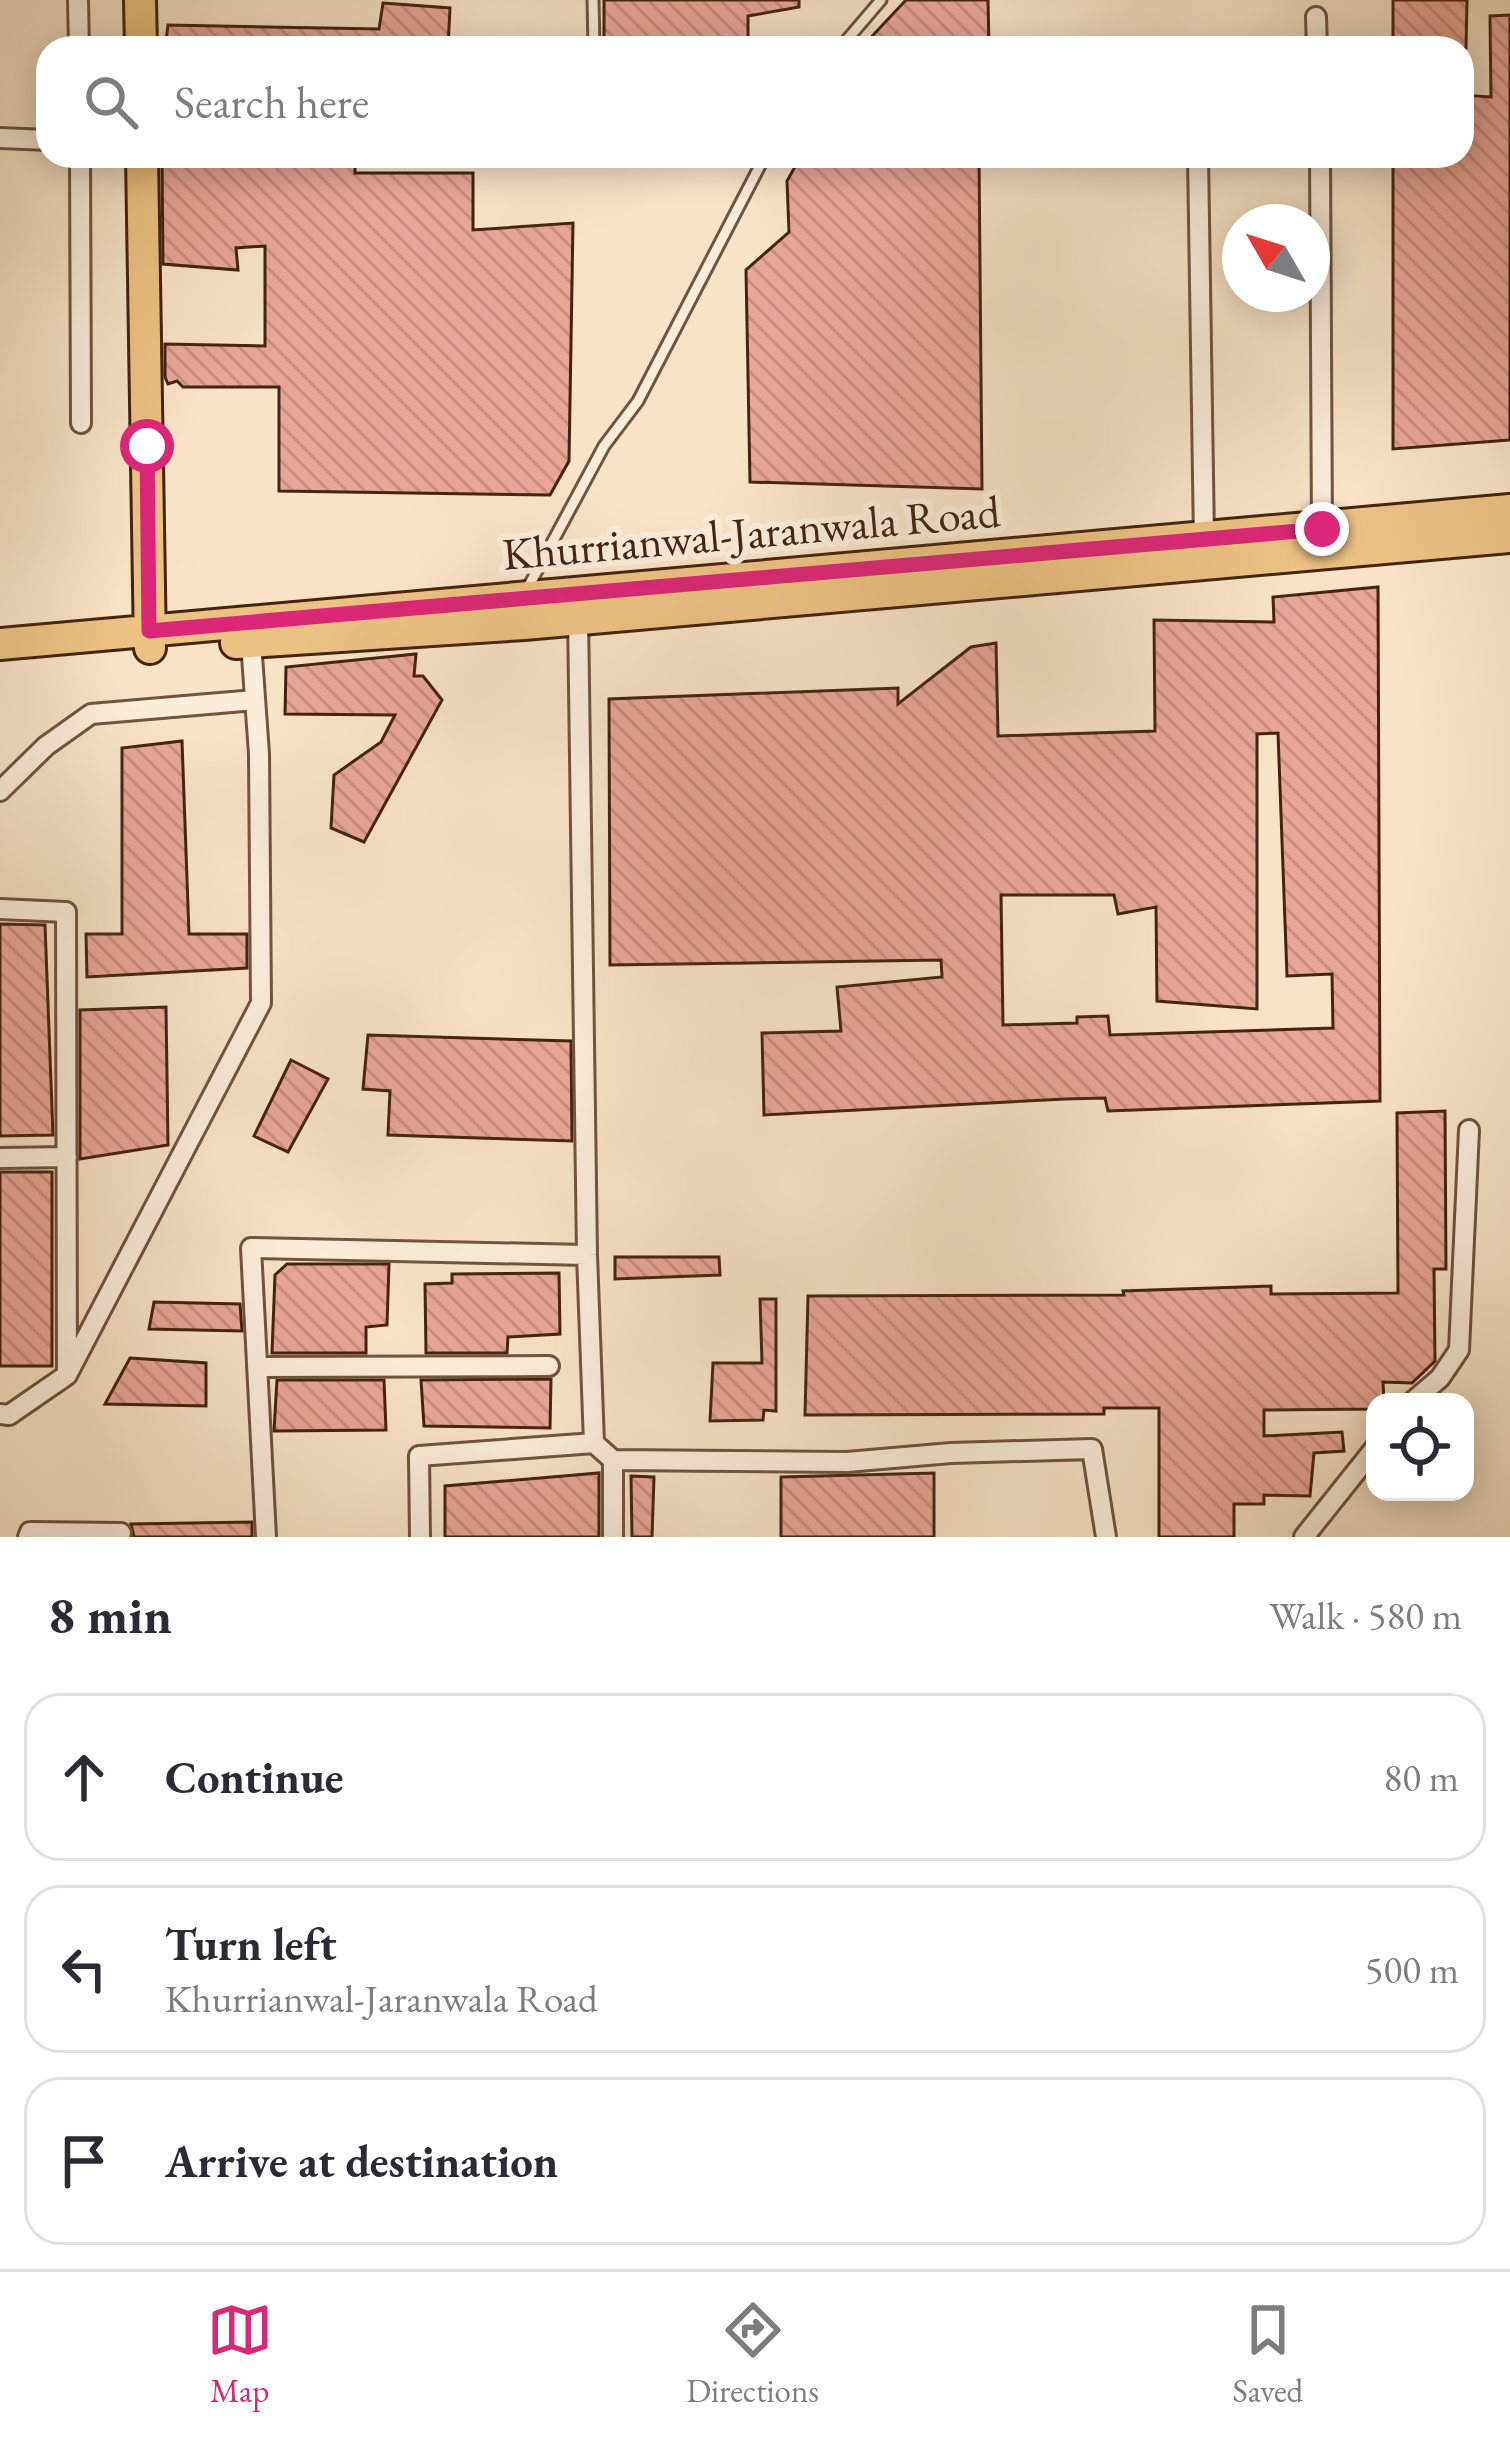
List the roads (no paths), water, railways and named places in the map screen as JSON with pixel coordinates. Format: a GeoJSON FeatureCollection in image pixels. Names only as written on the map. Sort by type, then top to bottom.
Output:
{"type":"FeatureCollection","features":[{"type":"Feature","properties":{"kind":"main road"},"geometry":{"type":"LineString","coordinates":[[140,0],[141,36]]}},
{"type":"Feature","properties":{"kind":"main road"},"geometry":{"type":"LineString","coordinates":[[142,168],[150,641]]}},
{"type":"Feature","properties":{"kind":"main road","name":"Khurrianwal-Jaranwala Road"},"geometry":{"type":"LineString","coordinates":[[0,644],[250,642],[1510,510]]}},
{"type":"Feature","properties":{"kind":"main road","name":"Khurrianwal-Jaranwala Road"},"geometry":{"type":"LineString","coordinates":[[0,662],[523,596],[577,605],[1272,561],[1510,537]]}},
{"type":"Feature","properties":{"kind":"street"},"geometry":{"type":"LineString","coordinates":[[78,0],[79,36]]}},
{"type":"Feature","properties":{"kind":"street"},"geometry":{"type":"LineString","coordinates":[[1316,16],[1317,36]]}},
{"type":"Feature","properties":{"kind":"street"},"geometry":{"type":"LineString","coordinates":[[0,138],[36,140]]}},
{"type":"Feature","properties":{"kind":"street"},"geometry":{"type":"LineString","coordinates":[[80,168],[81,423]]}},
{"type":"Feature","properties":{"kind":"street"},"geometry":{"type":"LineString","coordinates":[[1198,168],[1204,539]]}},
{"type":"Feature","properties":{"kind":"street"},"geometry":{"type":"LineString","coordinates":[[1320,168],[1322,529]]}},
{"type":"Feature","properties":{"kind":"street"},"geometry":{"type":"LineString","coordinates":[[577,605],[594,1443],[613,1460],[847,1462],[1092,1449],[1106,1537]]}},
{"type":"Feature","properties":{"kind":"street"},"geometry":{"type":"LineString","coordinates":[[0,1414],[9,1414],[67,1375],[261,1003],[250,642]]}},
{"type":"Feature","properties":{"kind":"street"},"geometry":{"type":"LineString","coordinates":[[0,791],[46,746],[92,714],[255,700]]}},
{"type":"Feature","properties":{"kind":"street"},"geometry":{"type":"LineString","coordinates":[[0,909],[66,912],[67,1375]]}},
{"type":"Feature","properties":{"kind":"street"},"geometry":{"type":"LineString","coordinates":[[1422,1393],[1440,1378],[1459,1350],[1469,1130]]}},
{"type":"Feature","properties":{"kind":"street"},"geometry":{"type":"LineString","coordinates":[[0,1158],[67,1157]]}},
{"type":"Feature","properties":{"kind":"street"},"geometry":{"type":"LineString","coordinates":[[266,1537],[250,1248],[587,1255]]}},
{"type":"Feature","properties":{"kind":"street"},"geometry":{"type":"LineString","coordinates":[[257,1367],[549,1366]]}},
{"type":"Feature","properties":{"kind":"street"},"geometry":{"type":"LineString","coordinates":[[419,1537],[419,1456],[594,1443]]}},
{"type":"Feature","properties":{"kind":"street"},"geometry":{"type":"LineString","coordinates":[[1304,1537],[1366,1459]]}},
{"type":"Feature","properties":{"kind":"street"},"geometry":{"type":"LineString","coordinates":[[613,1460],[613,1537]]}},
{"type":"Feature","properties":{"kind":"street"},"geometry":{"type":"LineString","coordinates":[[28,1537],[31,1532],[121,1533]]}},
{"type":"Feature","properties":{"kind":"lane"},"geometry":{"type":"LineString","coordinates":[[593,0],[594,36]]}},
{"type":"Feature","properties":{"kind":"lane"},"geometry":{"type":"LineString","coordinates":[[851,36],[881,0]]}},
{"type":"Feature","properties":{"kind":"lane"},"geometry":{"type":"LineString","coordinates":[[523,596],[604,446],[638,401],[759,168]]}}]}
